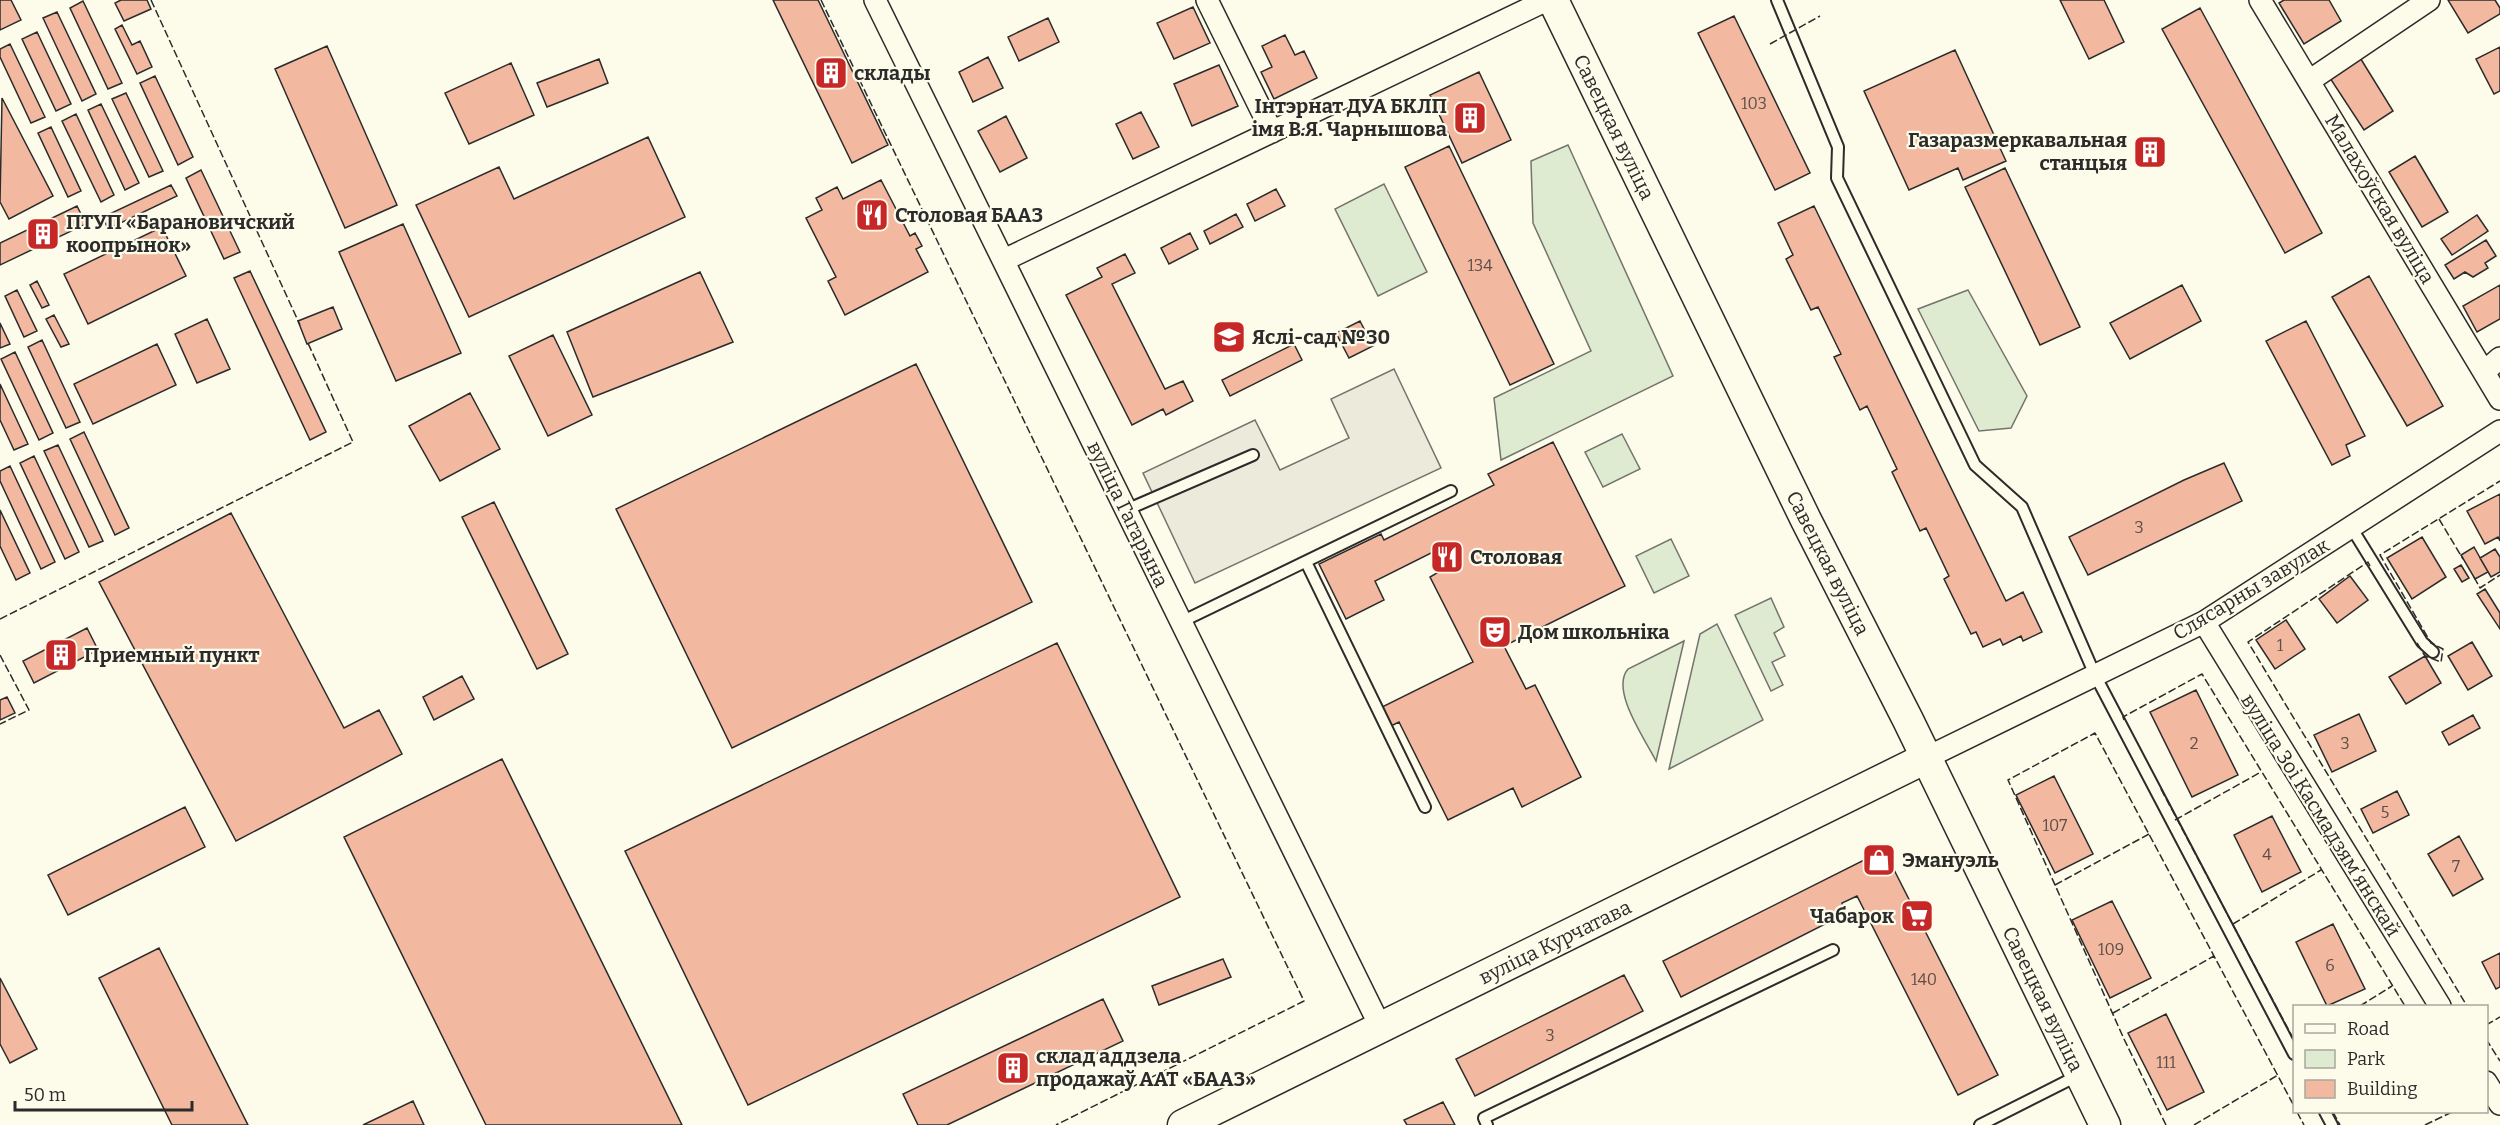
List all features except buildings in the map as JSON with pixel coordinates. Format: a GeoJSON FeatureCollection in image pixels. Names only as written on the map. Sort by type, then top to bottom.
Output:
{"type":"FeatureCollection","features":[{"type":"Feature","properties":{"kind":"main road","name":"Савецкая вуліца"},"geometry":{"type":"LineString","coordinates":[[1553,0],[1806,520],[1926,758],[2105,1125]]}},
{"type":"Feature","properties":{"kind":"main road","name":"вуліца Курчатава"},"geometry":{"type":"LineString","coordinates":[[1183,1125],[1926,758]]}},
{"type":"Feature","properties":{"kind":"street","name":"вуліца Гагарына"},"geometry":{"type":"LineString","coordinates":[[875,0],[1381,1028]]}},
{"type":"Feature","properties":{"kind":"street"},"geometry":{"type":"LineString","coordinates":[[1207,0],[1272,132]]}},
{"type":"Feature","properties":{"kind":"street"},"geometry":{"type":"LineString","coordinates":[[1004,260],[1548,0]]}},
{"type":"Feature","properties":{"kind":"street","name":"Малахоўская вуліца"},"geometry":{"type":"LineString","coordinates":[[2260,0],[2309,81],[2492,365],[2500,399]]}},
{"type":"Feature","properties":{"kind":"street"},"geometry":{"type":"LineString","coordinates":[[2309,81],[2429,0]]}},
{"type":"Feature","properties":{"kind":"street","name":"Слясарны завулак"},"geometry":{"type":"LineString","coordinates":[[1926,758],[2204,622],[2500,431]]}},
{"type":"Feature","properties":{"kind":"street","name":"вуліца Зоі Касмадзямʼянскай"},"geometry":{"type":"LineString","coordinates":[[2204,622],[2439,1005]]}},
{"type":"Feature","properties":{"kind":"street"},"geometry":{"type":"LineString","coordinates":[[2488,1084],[2500,1104]]}},
{"type":"Feature","properties":{"kind":"lane"},"geometry":{"type":"LineString","coordinates":[[1777,0],[1838,147],[1837,178],[1975,465],[2022,507],[2095,675],[2293,1050]]}},
{"type":"Feature","properties":{"kind":"lane"},"geometry":{"type":"LineString","coordinates":[[1126,510],[1253,455]]}},
{"type":"Feature","properties":{"kind":"lane"},"geometry":{"type":"LineString","coordinates":[[1181,622],[1452,491]]}},
{"type":"Feature","properties":{"kind":"lane"},"geometry":{"type":"LineString","coordinates":[[2351,527],[2422,642],[2433,652]]}},
{"type":"Feature","properties":{"kind":"lane"},"geometry":{"type":"LineString","coordinates":[[1306,562],[1425,807]]}},
{"type":"Feature","properties":{"kind":"lane"},"geometry":{"type":"LineString","coordinates":[[1487,1125],[1484,1118],[1833,950]]}},
{"type":"Feature","properties":{"kind":"lane"},"geometry":{"type":"LineString","coordinates":[[1980,1125],[2080,1074]]}},
{"type":"Feature","properties":{"kind":"green space"},"geometry":{"type":"Polygon","coordinates":[[[1568,145],[1673,376],[1501,460],[1494,398],[1591,351],[1533,223],[1531,161],[1568,145]]]}},
{"type":"Feature","properties":{"kind":"green space"},"geometry":{"type":"Polygon","coordinates":[[[1384,184],[1427,272],[1378,296],[1335,209],[1384,184]]]}},
{"type":"Feature","properties":{"kind":"green space"},"geometry":{"type":"Polygon","coordinates":[[[1968,290],[2027,396],[2011,428],[1979,431],[1918,309],[1968,290]]]}},
{"type":"Feature","properties":{"kind":"green space"},"geometry":{"type":"Polygon","coordinates":[[[1622,434],[1640,469],[1603,487],[1585,452],[1622,434]]]}},
{"type":"Feature","properties":{"kind":"green space"},"geometry":{"type":"Polygon","coordinates":[[[1671,539],[1689,576],[1654,593],[1636,556],[1671,539]]]}},
{"type":"Feature","properties":{"kind":"green space"},"geometry":{"type":"Polygon","coordinates":[[[1771,598],[1784,627],[1774,633],[1785,656],[1772,662],[1783,685],[1771,691],[1735,615],[1771,598]]]}},
{"type":"Feature","properties":{"kind":"green space"},"geometry":{"type":"Polygon","coordinates":[[[1717,624],[1763,720],[1669,769],[1700,634],[1717,624]]]}},
{"type":"Feature","properties":{"kind":"green space"},"geometry":{"type":"Polygon","coordinates":[[[1684,641],[1656,761],[1631,715],[1623,689],[1624,678],[1628,669],[1684,641]]]}},
{"type":"Feature","properties":{"kind":"shaded area"},"geometry":{"type":"Polygon","coordinates":[[[1394,369],[1441,468],[1195,583],[1143,473],[1255,420],[1280,470],[1349,438],[1331,399],[1394,369]]]}},
{"type":"Feature","properties":{"kind":"fence"},"geometry":{"type":"LineString","coordinates":[[151,0],[300,325]]}},
{"type":"Feature","properties":{"kind":"fence"},"geometry":{"type":"LineString","coordinates":[[821,0],[1304,1001],[1056,1125]]}},
{"type":"Feature","properties":{"kind":"fence"},"geometry":{"type":"LineString","coordinates":[[1770,44],[1820,16]]}},
{"type":"Feature","properties":{"kind":"fence"},"geometry":{"type":"LineString","coordinates":[[0,619],[353,442],[307,341]]}},
{"type":"Feature","properties":{"kind":"fence"},"geometry":{"type":"LineString","coordinates":[[2417,643],[2425,656],[2441,662],[2443,649],[2431,643],[2380,555],[2500,481]]}},
{"type":"Feature","properties":{"kind":"fence"},"geometry":{"type":"LineString","coordinates":[[2439,519],[2463,559]]}},
{"type":"Feature","properties":{"kind":"fence"},"geometry":{"type":"LineString","coordinates":[[2370,566],[2368,562],[2248,642],[2466,1005]]}},
{"type":"Feature","properties":{"kind":"fence"},"geometry":{"type":"LineString","coordinates":[[2474,577],[2480,588],[2500,575]]}},
{"type":"Feature","properties":{"kind":"fence"},"geometry":{"type":"LineString","coordinates":[[0,655],[29,710],[0,724]]}},
{"type":"Feature","properties":{"kind":"fence"},"geometry":{"type":"LineString","coordinates":[[2124,720],[2123,717],[2202,674],[2404,1005]]}},
{"type":"Feature","properties":{"kind":"fence"},"geometry":{"type":"LineString","coordinates":[[2166,1125],[2124,1039],[2008,780],[2095,733],[2293,1104]]}},
{"type":"Feature","properties":{"kind":"fence"},"geometry":{"type":"LineString","coordinates":[[2175,820],[2261,772]]}},
{"type":"Feature","properties":{"kind":"fence"},"geometry":{"type":"LineString","coordinates":[[2161,789],[2293,1038]]}},
{"type":"Feature","properties":{"kind":"fence"},"geometry":{"type":"LineString","coordinates":[[2055,885],[2149,834]]}},
{"type":"Feature","properties":{"kind":"fence"},"geometry":{"type":"LineString","coordinates":[[2233,924],[2321,870]]}},
{"type":"Feature","properties":{"kind":"fence"},"geometry":{"type":"LineString","coordinates":[[2113,1013],[2214,956]]}},
{"type":"Feature","properties":{"kind":"fence"},"geometry":{"type":"LineString","coordinates":[[2362,1005],[2392,986]]}},
{"type":"Feature","properties":{"kind":"fence"},"geometry":{"type":"LineString","coordinates":[[2488,1024],[2500,1017]]}},
{"type":"Feature","properties":{"kind":"fence"},"geometry":{"type":"LineString","coordinates":[[2488,1042],[2500,1061]]}},
{"type":"Feature","properties":{"kind":"fence"},"geometry":{"type":"LineString","coordinates":[[2194,1125],[2278,1075]]}},
{"type":"Feature","properties":{"kind":"fence"},"geometry":{"type":"LineString","coordinates":[[2298,1113],[2304,1125]]}},
{"type":"Feature","properties":{"kind":"fence"},"geometry":{"type":"LineString","coordinates":[[2334,1113],[2340,1125]]}},
{"type":"Feature","properties":{"kind":"fence"},"geometry":{"type":"LineString","coordinates":[[2425,1125],[2450,1113]]}},
{"type":"Feature","properties":{"kind":"place","name":"склады"},"geometry":{"type":"Point","coordinates":[831,73]}},
{"type":"Feature","properties":{"kind":"place","name":"Інтэрнат ДУА БКЛП імя В.Я. Чарнышова"},"geometry":{"type":"Point","coordinates":[1470,118]}},
{"type":"Feature","properties":{"kind":"place","name":"Газаразмеркавальная станцыя"},"geometry":{"type":"Point","coordinates":[2150,152]}},
{"type":"Feature","properties":{"kind":"place","name":"Столовая БААЗ"},"geometry":{"type":"Point","coordinates":[872,215]}},
{"type":"Feature","properties":{"kind":"place","name":"ПТУП «Барановичский коопрынок»"},"geometry":{"type":"Point","coordinates":[43,234]}},
{"type":"Feature","properties":{"kind":"place","name":"Яслі-сад №30"},"geometry":{"type":"Point","coordinates":[1229,337]}},
{"type":"Feature","properties":{"kind":"place","name":"Столовая"},"geometry":{"type":"Point","coordinates":[1447,557]}},
{"type":"Feature","properties":{"kind":"place","name":"Дом школьніка"},"geometry":{"type":"Point","coordinates":[1495,632]}},
{"type":"Feature","properties":{"kind":"place","name":"Приемный пункт"},"geometry":{"type":"Point","coordinates":[61,655]}},
{"type":"Feature","properties":{"kind":"place","name":"Эмануэль"},"geometry":{"type":"Point","coordinates":[1879,860]}},
{"type":"Feature","properties":{"kind":"place","name":"Чабарок"},"geometry":{"type":"Point","coordinates":[1917,916]}},
{"type":"Feature","properties":{"kind":"place","name":"склад аддзела продажаў ААТ «БААЗ»"},"geometry":{"type":"Point","coordinates":[1013,1068]}}]}
